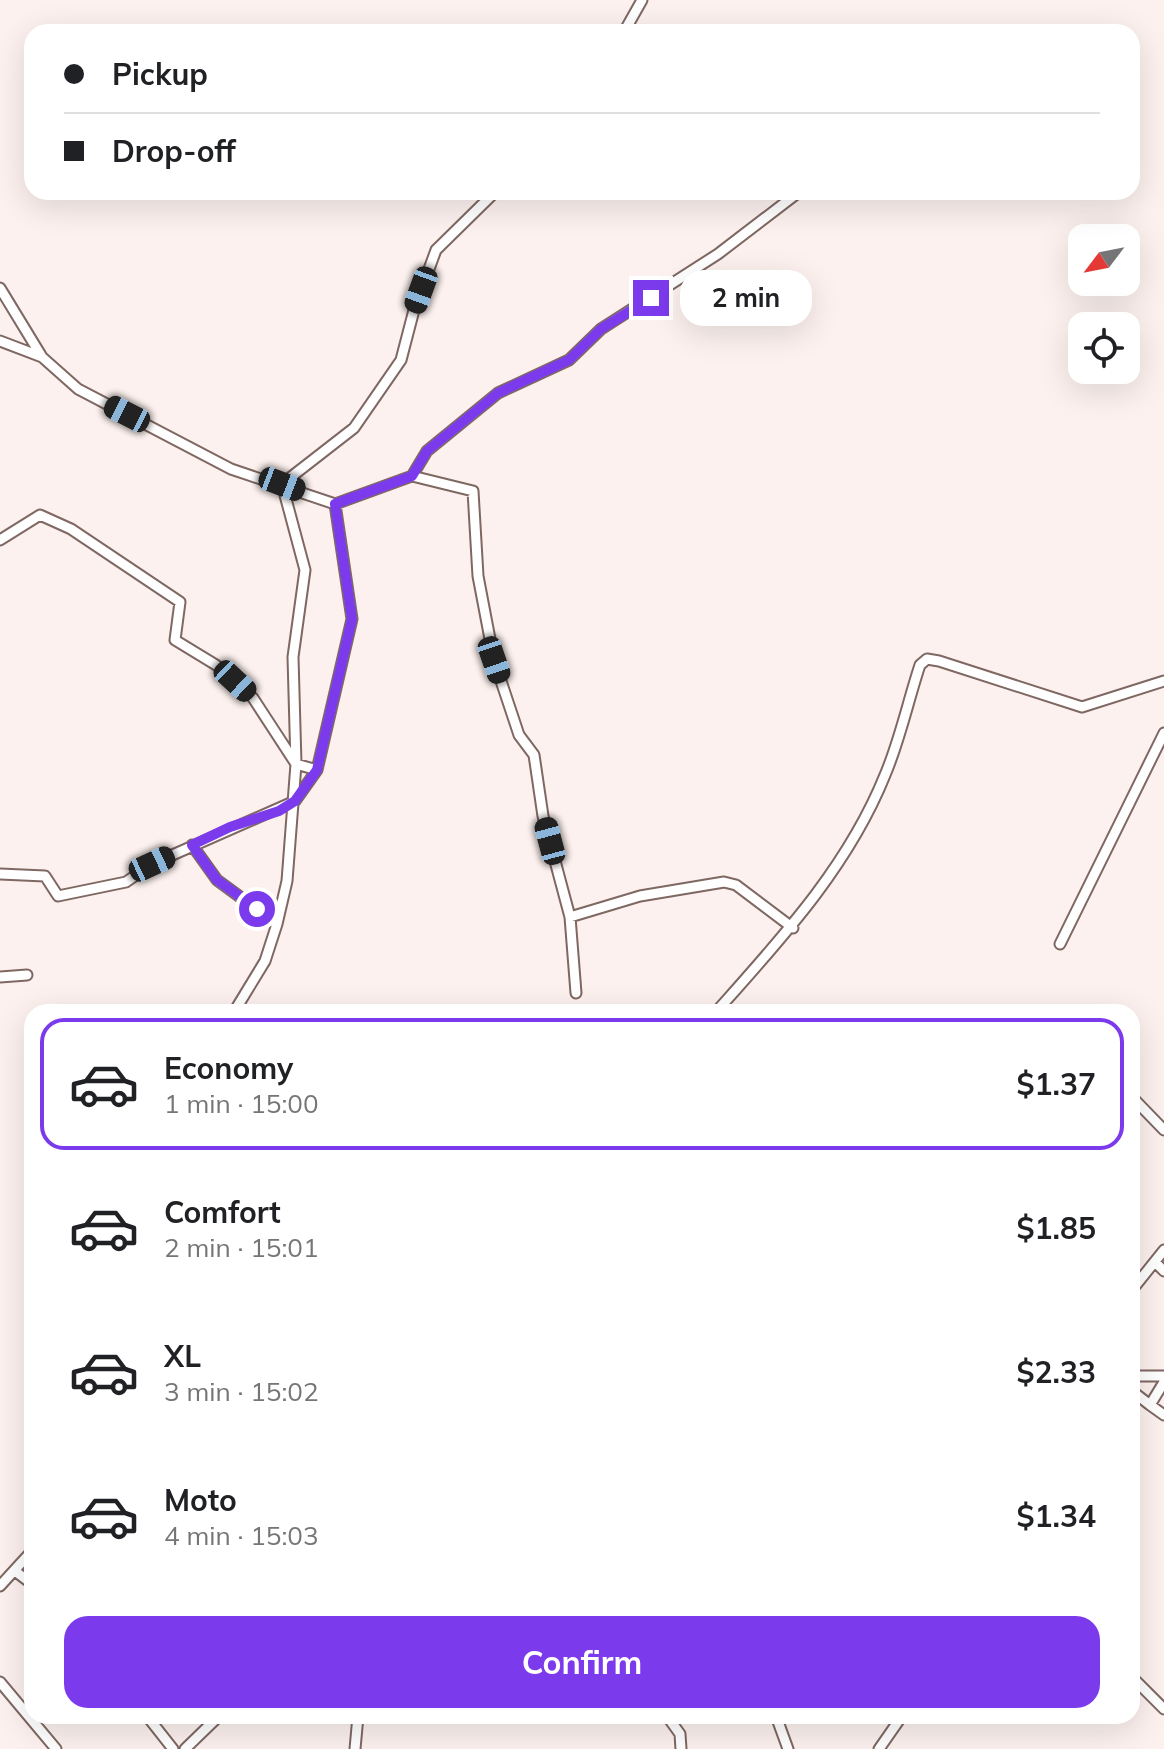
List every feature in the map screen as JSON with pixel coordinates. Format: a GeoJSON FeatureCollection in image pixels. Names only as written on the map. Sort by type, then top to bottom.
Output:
{"type":"FeatureCollection","features":[{"type":"Feature","properties":{"kind":"street"},"geometry":{"type":"LineString","coordinates":[[628,24],[642,0]]}},
{"type":"Feature","properties":{"kind":"street"},"geometry":{"type":"LineString","coordinates":[[282,484],[354,428],[401,360],[414,310],[436,250],[487,200]]}},
{"type":"Feature","properties":{"kind":"street"},"geometry":{"type":"LineString","coordinates":[[412,476],[427,451],[498,393],[569,360],[601,329],[718,254],[789,200]]}},
{"type":"Feature","properties":{"kind":"street"},"geometry":{"type":"LineString","coordinates":[[0,288],[42,357],[78,389],[231,469],[335,504],[412,476],[473,491],[478,576],[494,660],[519,735],[534,755],[543,816],[570,917],[576,993]]}},
{"type":"Feature","properties":{"kind":"street"},"geometry":{"type":"LineString","coordinates":[[0,341],[42,357]]}},
{"type":"Feature","properties":{"kind":"street"},"geometry":{"type":"LineString","coordinates":[[239,1004],[265,961],[277,924],[287,881],[295,801],[293,657],[305,570],[282,484]]}},
{"type":"Feature","properties":{"kind":"street"},"geometry":{"type":"LineString","coordinates":[[0,874],[45,876],[58,896],[126,882],[152,864],[295,801],[317,770],[352,619],[335,504]]}},
{"type":"Feature","properties":{"kind":"street"},"geometry":{"type":"LineString","coordinates":[[0,540],[40,515],[71,529],[180,602],[175,640],[216,665],[253,698],[296,764],[317,770]]}},
{"type":"Feature","properties":{"kind":"street"},"geometry":{"type":"LineString","coordinates":[[723,1004],[793,928],[854,838],[886,775],[920,665],[927,659],[1082,707],[1164,681]]}},
{"type":"Feature","properties":{"kind":"street"},"geometry":{"type":"LineString","coordinates":[[1060,944],[1164,733]]}},
{"type":"Feature","properties":{"kind":"street"},"geometry":{"type":"LineString","coordinates":[[192,845],[217,880],[277,924]]}},
{"type":"Feature","properties":{"kind":"street"},"geometry":{"type":"LineString","coordinates":[[570,917],[640,896],[724,882],[736,885],[793,928]]}},
{"type":"Feature","properties":{"kind":"street"},"geometry":{"type":"LineString","coordinates":[[0,977],[27,975]]}},
{"type":"Feature","properties":{"kind":"street"},"geometry":{"type":"LineString","coordinates":[[1140,1105],[1164,1130]]}},
{"type":"Feature","properties":{"kind":"street"},"geometry":{"type":"LineString","coordinates":[[1140,1280],[1164,1250]]}},
{"type":"Feature","properties":{"kind":"street"},"geometry":{"type":"LineString","coordinates":[[1155,1262],[1164,1271]]}},
{"type":"Feature","properties":{"kind":"street"},"geometry":{"type":"LineString","coordinates":[[1140,1377],[1164,1379],[1150,1405]]}},
{"type":"Feature","properties":{"kind":"street"},"geometry":{"type":"LineString","coordinates":[[1140,1397],[1164,1415]]}},
{"type":"Feature","properties":{"kind":"street"},"geometry":{"type":"LineString","coordinates":[[0,1586],[24,1560]]}},
{"type":"Feature","properties":{"kind":"street"},"geometry":{"type":"LineString","coordinates":[[15,1571],[24,1578]]}},
{"type":"Feature","properties":{"kind":"street"},"geometry":{"type":"LineString","coordinates":[[0,1682],[24,1711]]}},
{"type":"Feature","properties":{"kind":"street"},"geometry":{"type":"LineString","coordinates":[[1140,1685],[1164,1709]]}},
{"type":"Feature","properties":{"kind":"street"},"geometry":{"type":"LineString","coordinates":[[35,1724],[56,1749]]}},
{"type":"Feature","properties":{"kind":"street"},"geometry":{"type":"LineString","coordinates":[[153,1724],[173,1749]]}},
{"type":"Feature","properties":{"kind":"street"},"geometry":{"type":"LineString","coordinates":[[185,1749],[211,1724]]}},
{"type":"Feature","properties":{"kind":"street"},"geometry":{"type":"LineString","coordinates":[[355,1749],[357,1724]]}},
{"type":"Feature","properties":{"kind":"street"},"geometry":{"type":"LineString","coordinates":[[673,1724],[680,1734],[681,1749]]}},
{"type":"Feature","properties":{"kind":"street"},"geometry":{"type":"LineString","coordinates":[[779,1724],[788,1749]]}},
{"type":"Feature","properties":{"kind":"street"},"geometry":{"type":"LineString","coordinates":[[879,1749],[896,1724]]}},
{"type":"Feature","properties":{"kind":"route"},"geometry":{"type":"LineString","coordinates":[[257,909],[217,880],[192,845],[230,827],[279,811],[295,801],[317,770],[352,619],[335,504],[412,476],[427,451],[498,393],[569,360],[601,329],[651,298]]}}]}
